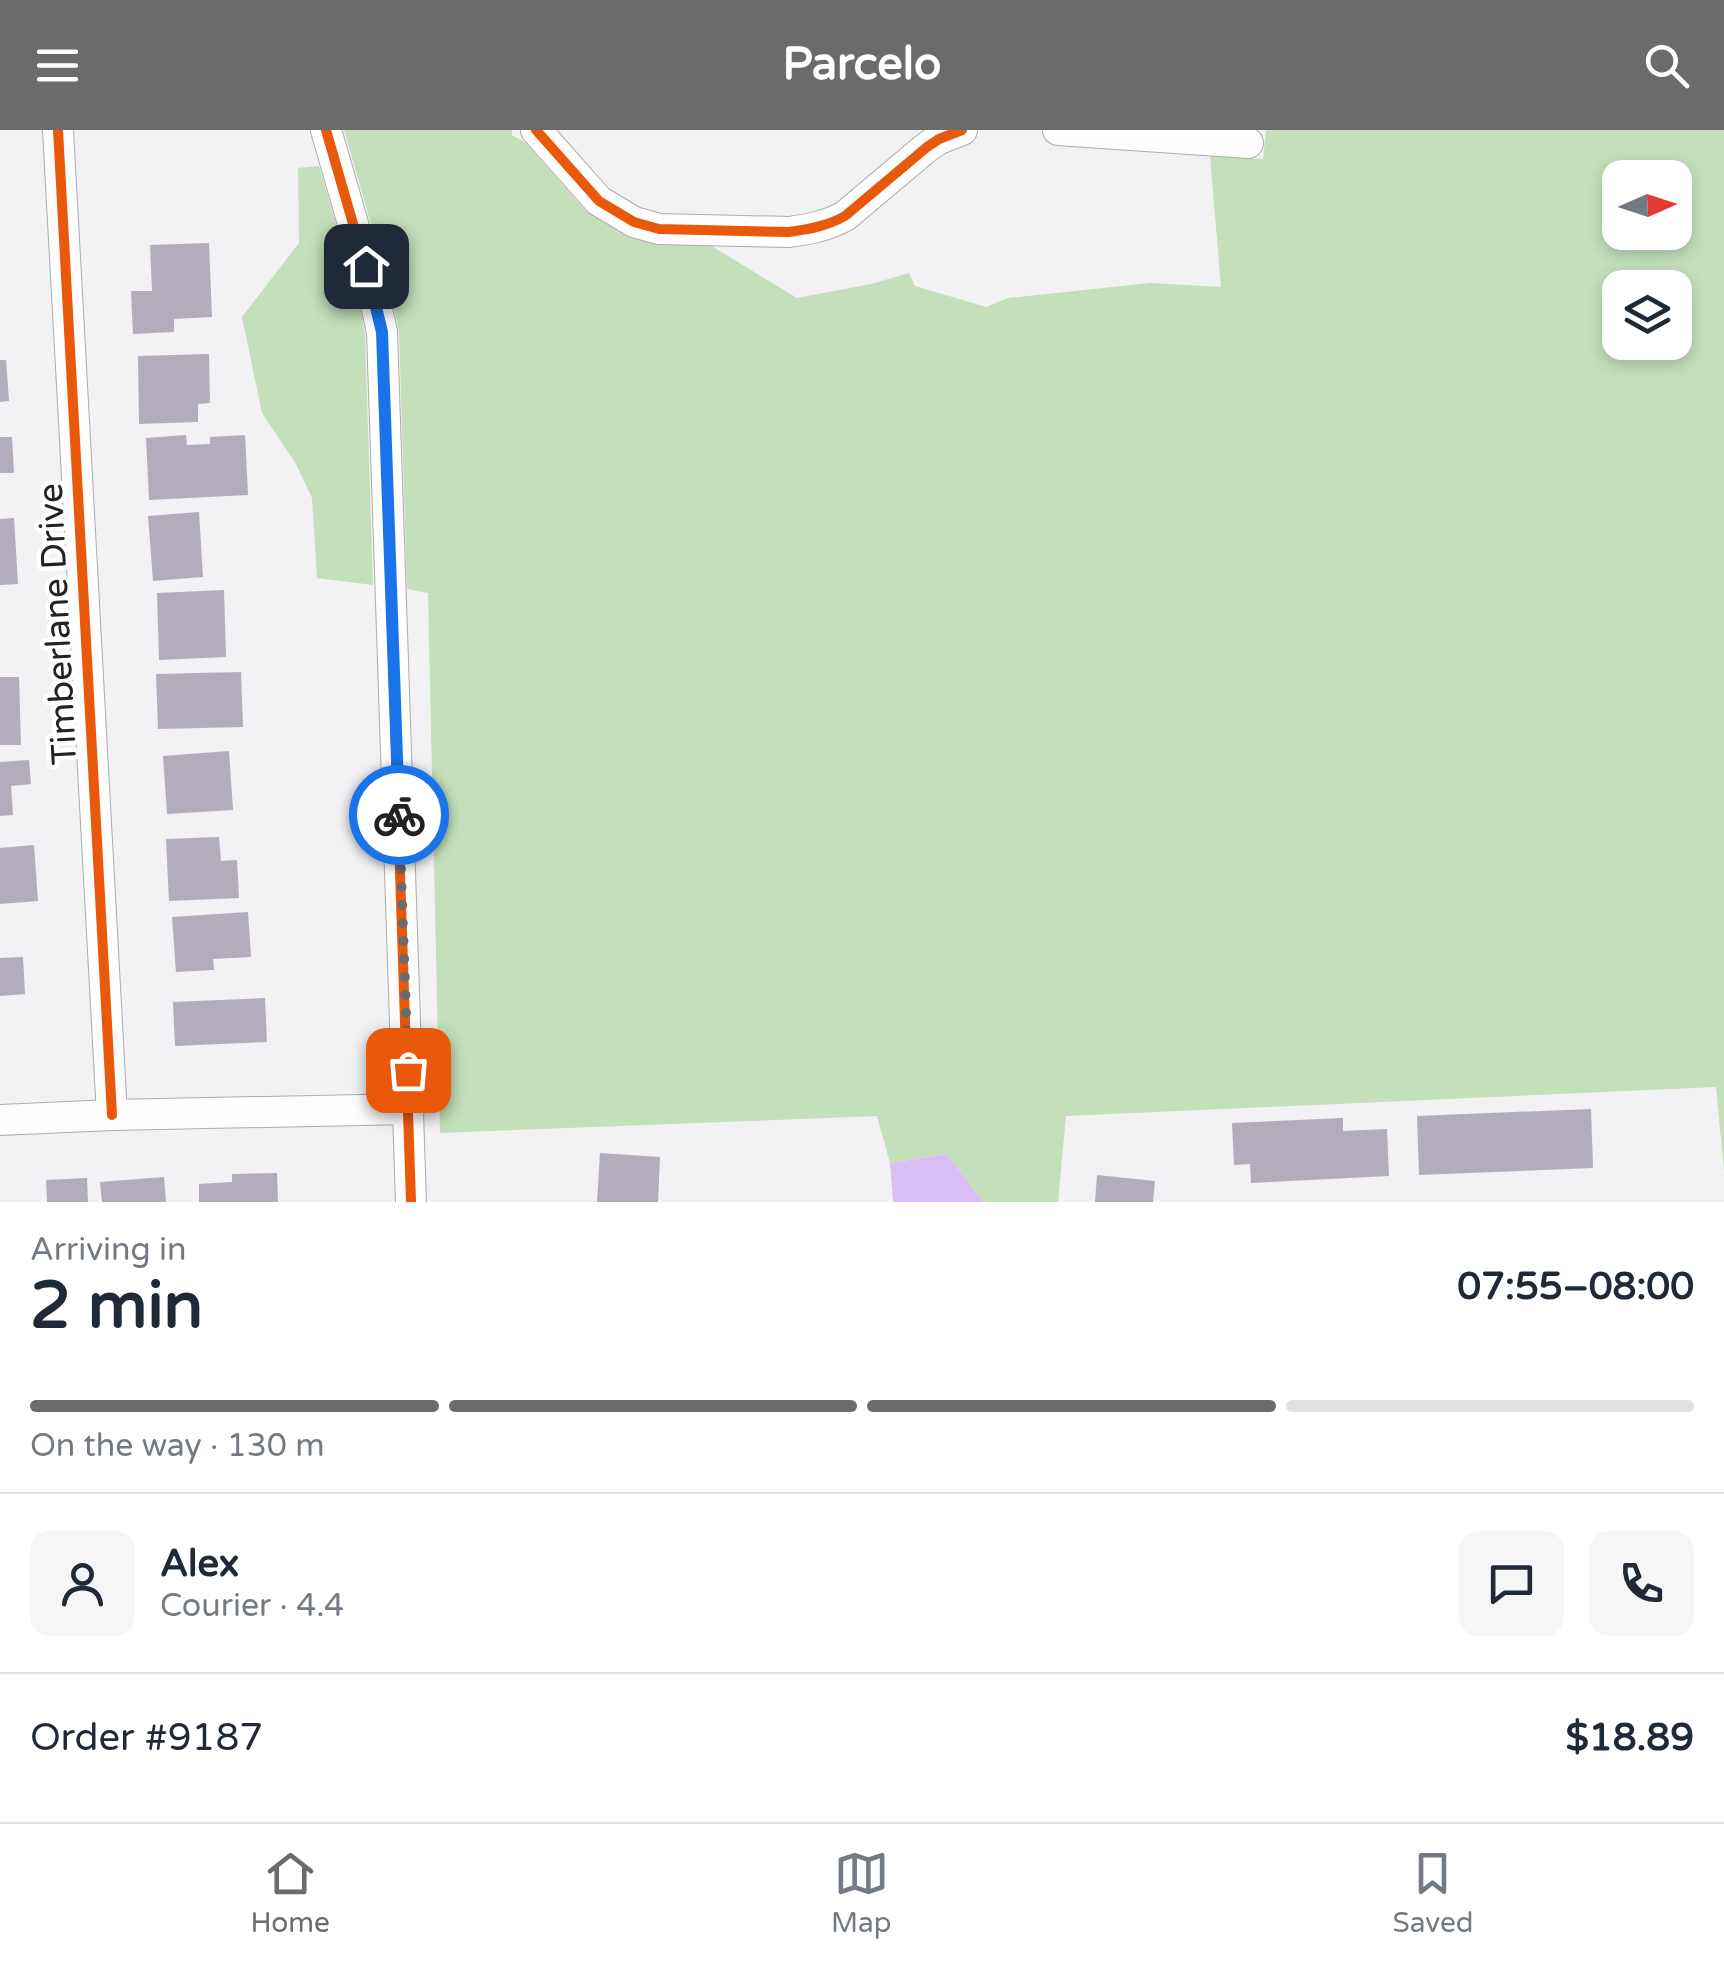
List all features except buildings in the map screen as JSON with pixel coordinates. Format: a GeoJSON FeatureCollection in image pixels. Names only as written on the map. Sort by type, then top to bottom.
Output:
{"type":"FeatureCollection","features":[{"type":"Feature","properties":{"kind":"street","name":"Timberlane Drive"},"geometry":{"type":"LineString","coordinates":[[58,130],[112,1115]]}},
{"type":"Feature","properties":{"kind":"street"},"geometry":{"type":"LineString","coordinates":[[326,130],[382,332],[411,1202]]}},
{"type":"Feature","properties":{"kind":"street"},"geometry":{"type":"LineString","coordinates":[[536,130],[599,202],[634,222],[659,229],[790,232],[810,230],[845,216],[927,147],[962,130]]}},
{"type":"Feature","properties":{"kind":"street"},"geometry":{"type":"LineString","coordinates":[[1058,130],[1248,143]]}},
{"type":"Feature","properties":{"kind":"street"},"geometry":{"type":"LineString","coordinates":[[0,1120],[409,1110]]}},
{"type":"Feature","properties":{"kind":"green space"},"geometry":{"type":"Polygon","coordinates":[[[344,130],[512,130],[512,135],[526,143],[586,211],[624,235],[658,244],[710,245],[797,298],[909,273],[915,286],[986,307],[1008,298],[1150,283],[1221,287],[1210,156],[1263,159],[1266,130],[1724,130],[1724,1171],[1716,1087],[1066,1116],[1058,1202],[983,1202],[947,1154],[890,1163],[877,1116],[440,1133],[428,593],[407,589],[399,332],[344,130]]]}},
{"type":"Feature","properties":{"kind":"green space"},"geometry":{"type":"Polygon","coordinates":[[[319,166],[365,334],[373,585],[317,578],[312,498],[296,464],[262,413],[242,317],[299,243],[298,168],[319,166]]]}},
{"type":"Feature","properties":{"kind":"shaded area"},"geometry":{"type":"Polygon","coordinates":[[[947,1154],[983,1202],[893,1202],[890,1163],[947,1154]]]}},
{"type":"Feature","properties":{"kind":"cycle path"},"geometry":{"type":"LineString","coordinates":[[58,130],[112,1115]]}},
{"type":"Feature","properties":{"kind":"cycle path"},"geometry":{"type":"LineString","coordinates":[[326,130],[382,332],[411,1202]]}},
{"type":"Feature","properties":{"kind":"cycle path"},"geometry":{"type":"LineString","coordinates":[[536,130],[599,201],[634,222],[659,229],[789,232],[818,227],[845,216],[927,147],[962,130]]}},
{"type":"Feature","properties":{"kind":"way so far"},"geometry":{"type":"LineString","coordinates":[[399,815],[408,1070]]}},
{"type":"Feature","properties":{"kind":"route"},"geometry":{"type":"LineString","coordinates":[[366,266],[382,332],[399,815]]}}]}
